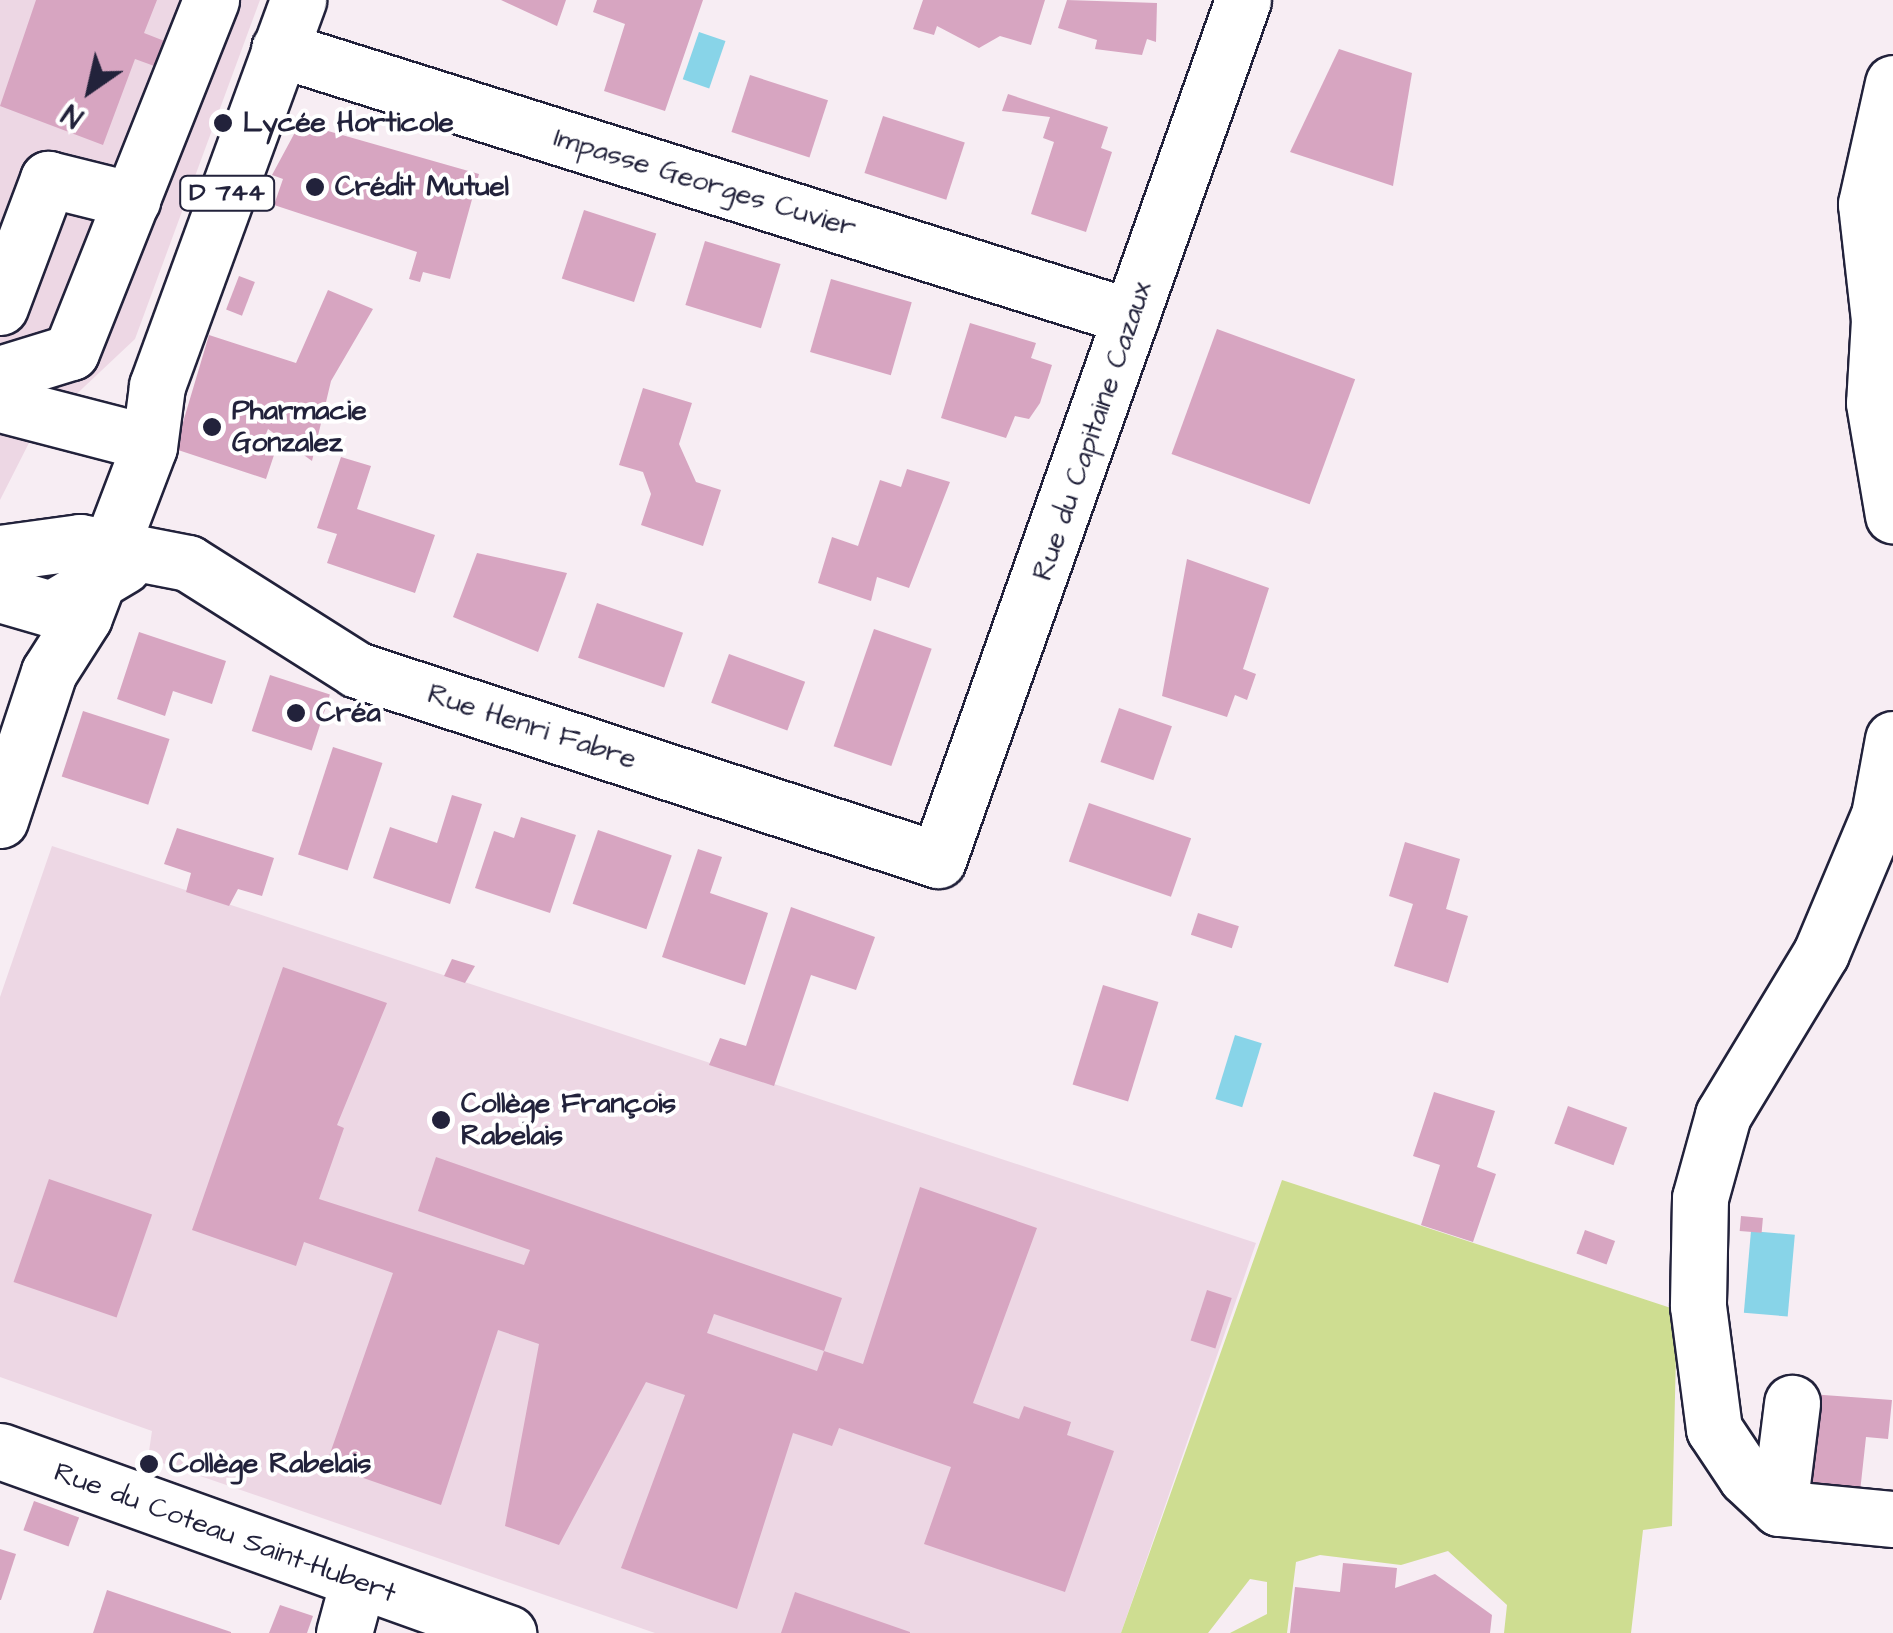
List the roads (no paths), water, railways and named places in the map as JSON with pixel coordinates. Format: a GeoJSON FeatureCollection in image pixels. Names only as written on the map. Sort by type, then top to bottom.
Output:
{"type":"FeatureCollection","features":[{"type":"Feature","properties":{"kind":"street"},"geometry":{"type":"LineString","coordinates":[[2,378],[71,352],[211,0]]}},
{"type":"Feature","properties":{"kind":"street","name":"Rue du Capitaine Cazaux"},"geometry":{"type":"LineString","coordinates":[[938,860],[1243,0]]}},
{"type":"Feature","properties":{"kind":"street","name":"Impasse Georges Cuvier"},"geometry":{"type":"LineString","coordinates":[[289,24],[1131,317]]}},
{"type":"Feature","properties":{"kind":"street","name":"D 744"},"geometry":{"type":"LineString","coordinates":[[0,820],[50,672],[109,555],[149,447],[157,386],[289,24]]}},
{"type":"Feature","properties":{"kind":"street"},"geometry":{"type":"LineString","coordinates":[[1893,83],[1866,204],[1886,321],[1874,403],[1893,515]]}},
{"type":"Feature","properties":{"kind":"street"},"geometry":{"type":"LineString","coordinates":[[0,307],[48,179],[132,200]]}},
{"type":"Feature","properties":{"kind":"street"},"geometry":{"type":"LineString","coordinates":[[2,378],[120,435]]}},
{"type":"Feature","properties":{"kind":"street","name":"D 744"},"geometry":{"type":"LineString","coordinates":[[109,555],[120,435],[157,386]]}},
{"type":"Feature","properties":{"kind":"street"},"geometry":{"type":"LineString","coordinates":[[0,553],[109,555]]}},
{"type":"Feature","properties":{"kind":"street"},"geometry":{"type":"LineString","coordinates":[[0,594],[51,609],[109,555]]}},
{"type":"Feature","properties":{"kind":"street","name":"Rue Henri Fabre"},"geometry":{"type":"LineString","coordinates":[[109,555],[220,579],[357,670],[938,860]]}},
{"type":"Feature","properties":{"kind":"street","name":"D 744"},"geometry":{"type":"LineString","coordinates":[[50,672],[51,609]]}},
{"type":"Feature","properties":{"kind":"street"},"geometry":{"type":"LineString","coordinates":[[1893,739],[1857,867],[1821,953],[1723,1115],[1700,1198],[1698,1306],[1714,1429],[1779,1508],[1893,1519]]}},
{"type":"Feature","properties":{"kind":"street"},"geometry":{"type":"LineString","coordinates":[[1779,1508],[1792,1403]]}},
{"type":"Feature","properties":{"kind":"street","name":"Rue du Coteau Saint-Hubert"},"geometry":{"type":"LineString","coordinates":[[0,1451],[508,1633]]}},
{"type":"Feature","properties":{"kind":"street"},"geometry":{"type":"LineString","coordinates":[[69,1477],[102,1470],[224,1508],[392,1570],[411,1601]]}},
{"type":"Feature","properties":{"kind":"street"},"geometry":{"type":"LineString","coordinates":[[344,1633],[358,1581]]}},
{"type":"Feature","properties":{"kind":"water"},"geometry":{"type":"Polygon","coordinates":[[[699,32],[725,41],[709,88],[683,79],[699,32]]]}},
{"type":"Feature","properties":{"kind":"water"},"geometry":{"type":"Polygon","coordinates":[[[1235,1035],[1262,1043],[1242,1107],[1215,1099],[1235,1035]]]}},
{"type":"Feature","properties":{"kind":"water"},"geometry":{"type":"Polygon","coordinates":[[[1751,1231],[1795,1235],[1788,1317],[1744,1313],[1751,1231]]]}},
{"type":"Feature","properties":{"kind":"place","name":"Lycée Horticole"},"geometry":{"type":"Point","coordinates":[223,123]}},
{"type":"Feature","properties":{"kind":"place","name":"Crédit Mutuel"},"geometry":{"type":"Point","coordinates":[315,187]}},
{"type":"Feature","properties":{"kind":"place","name":"Pharmacie Gonzalez"},"geometry":{"type":"Point","coordinates":[212,427]}},
{"type":"Feature","properties":{"kind":"place","name":"Créa"},"geometry":{"type":"Point","coordinates":[296,713]}},
{"type":"Feature","properties":{"kind":"place","name":"Collège François Rabelais"},"geometry":{"type":"Point","coordinates":[441,1120]}},
{"type":"Feature","properties":{"kind":"place","name":"Collège Rabelais"},"geometry":{"type":"Point","coordinates":[149,1464]}}]}
